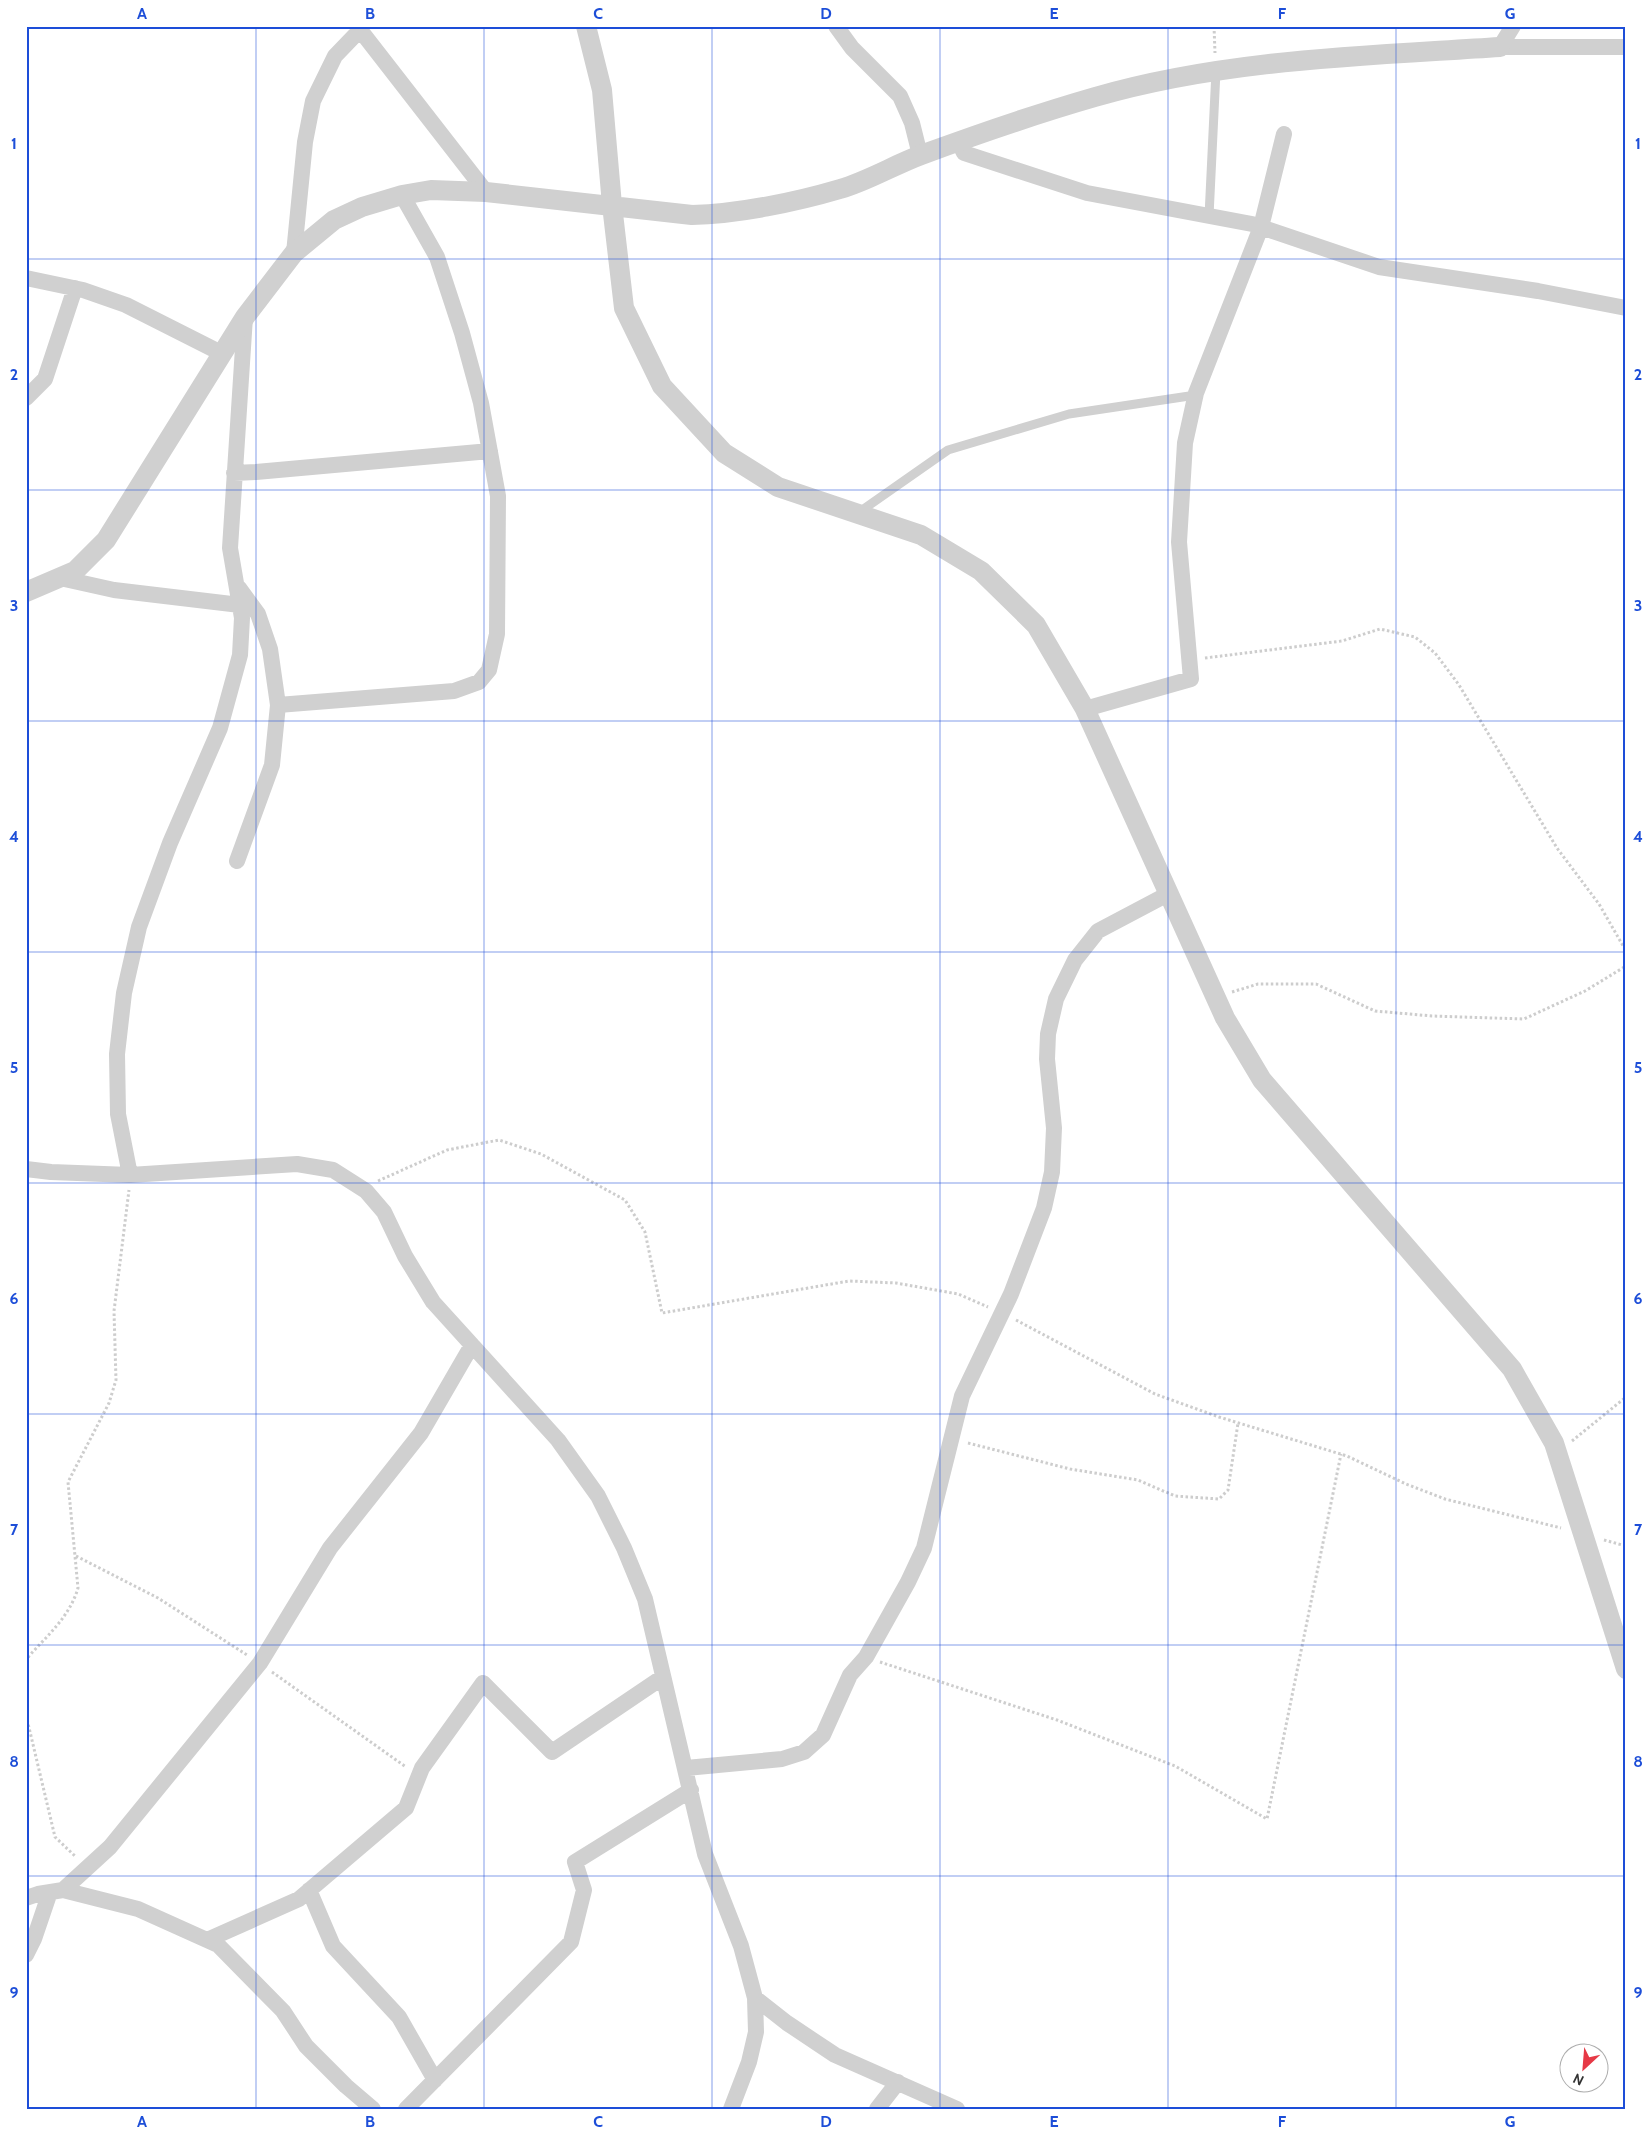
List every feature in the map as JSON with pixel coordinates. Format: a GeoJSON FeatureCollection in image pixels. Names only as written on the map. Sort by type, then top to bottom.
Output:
{"type":"FeatureCollection","features":[{"type":"Feature","properties":{"kind":"street"},"geometry":{"type":"LineString","coordinates":[[586,26],[602,90],[612,206],[624,308],[662,386],[724,453],[778,486],[855,514],[921,535],[981,571],[1036,625],[1085,709],[1224,1018],[1262,1080],[1512,1369],[1554,1443],[1626,1669]]}},
{"type":"Feature","properties":{"kind":"street"},"geometry":{"type":"LineString","coordinates":[[836,26],[852,48],[900,96],[912,123],[920,155]]}},
{"type":"Feature","properties":{"kind":"street"},"geometry":{"type":"LineString","coordinates":[[1500,47],[1513,26]]}},
{"type":"Feature","properties":{"kind":"street"},"geometry":{"type":"LineString","coordinates":[[294,253],[305,142],[313,101],[335,56],[358,28],[486,192]]}},
{"type":"Feature","properties":{"kind":"street"},"geometry":{"type":"LineString","coordinates":[[26,592],[75,571],[106,540],[221,353],[245,317],[294,253],[334,220],[362,207],[402,195],[431,190],[486,192],[533,199],[692,215],[717,214],[842,189],[920,155],[1041,113],[1098,96],[1167,79],[1216,71],[1331,58],[1500,47],[1626,47]]}},
{"type":"Feature","properties":{"kind":"street"},"geometry":{"type":"LineString","coordinates":[[1085,709],[1191,679],[1179,542],[1185,443],[1196,395],[1261,227],[1284,134]]}},
{"type":"Feature","properties":{"kind":"street"},"geometry":{"type":"LineString","coordinates":[[959,143],[964,153],[1087,193],[1261,227],[1379,268],[1538,290],[1626,308]]}},
{"type":"Feature","properties":{"kind":"street"},"geometry":{"type":"LineString","coordinates":[[278,705],[454,690],[479,682],[489,670],[497,634],[498,496],[490,451],[481,403],[462,333],[437,258],[402,195]]}},
{"type":"Feature","properties":{"kind":"street"},"geometry":{"type":"LineString","coordinates":[[26,278],[75,288],[126,305],[221,353]]}},
{"type":"Feature","properties":{"kind":"street"},"geometry":{"type":"LineString","coordinates":[[26,398],[45,379],[75,288]]}},
{"type":"Feature","properties":{"kind":"street"},"geometry":{"type":"LineString","coordinates":[[130,1175],[118,1114],[117,1054],[124,993],[139,927],[170,843],[220,728],[240,655],[242,618],[230,548],[245,317]]}},
{"type":"Feature","properties":{"kind":"street"},"geometry":{"type":"LineString","coordinates":[[234,473],[490,451]]}},
{"type":"Feature","properties":{"kind":"street"},"geometry":{"type":"LineString","coordinates":[[60,578],[114,590],[240,605]]}},
{"type":"Feature","properties":{"kind":"street"},"geometry":{"type":"LineString","coordinates":[[236,584],[258,614],[270,650],[278,705],[272,765],[237,861]]}},
{"type":"Feature","properties":{"kind":"street"},"geometry":{"type":"LineString","coordinates":[[686,1768],[782,1759],[804,1752],[823,1735],[850,1674],[866,1657],[908,1582],[924,1548],[962,1396],[1002,1312],[1044,1208],[1052,1172],[1054,1128],[1046,1059],[1048,1034],[1056,999],[1075,960],[1098,931],[1168,894]]}},
{"type":"Feature","properties":{"kind":"street"},"geometry":{"type":"LineString","coordinates":[[26,1169],[51,1172],[130,1175],[297,1164],[333,1170],[361,1188],[384,1212],[405,1256],[433,1302],[558,1440],[598,1496],[624,1548],[645,1599],[705,1854],[741,1946],[756,1998],[756,2032],[749,2062],[731,2109]]}},
{"type":"Feature","properties":{"kind":"street"},"geometry":{"type":"LineString","coordinates":[[26,1955],[57,1891],[110,1847],[260,1664],[330,1548],[421,1433],[472,1345]]}},
{"type":"Feature","properties":{"kind":"street"},"geometry":{"type":"LineString","coordinates":[[207,1940],[299,1899],[406,1808],[422,1768],[483,1683],[552,1752],[663,1677]]}},
{"type":"Feature","properties":{"kind":"street"},"geometry":{"type":"LineString","coordinates":[[406,2109],[571,1942],[584,1890],[574,1862],[691,1790]]}},
{"type":"Feature","properties":{"kind":"street"},"geometry":{"type":"LineString","coordinates":[[309,1890],[333,1946],[399,2017],[435,2080]]}},
{"type":"Feature","properties":{"kind":"street"},"geometry":{"type":"LineString","coordinates":[[26,1898],[57,1891],[138,1909],[218,1945],[283,2011],[306,2046],[346,2086],[373,2109]]}},
{"type":"Feature","properties":{"kind":"street"},"geometry":{"type":"LineString","coordinates":[[756,1998],[787,2023],[835,2055],[957,2109]]}},
{"type":"Feature","properties":{"kind":"street"},"geometry":{"type":"LineString","coordinates":[[877,2109],[898,2082]]}},
{"type":"Feature","properties":{"kind":"lane"},"geometry":{"type":"LineString","coordinates":[[1209,216],[1216,71]]}},
{"type":"Feature","properties":{"kind":"lane"},"geometry":{"type":"LineString","coordinates":[[855,514],[948,450],[1069,414],[1196,395]]}},
{"type":"Feature","properties":{"kind":"path"},"geometry":{"type":"LineString","coordinates":[[1214,26],[1216,71]]}},
{"type":"Feature","properties":{"kind":"path"},"geometry":{"type":"LineString","coordinates":[[1189,660],[1342,641],[1380,629],[1415,637],[1435,652],[1459,685],[1557,848],[1599,904],[1626,952]]}},
{"type":"Feature","properties":{"kind":"path"},"geometry":{"type":"LineString","coordinates":[[1215,998],[1258,984],[1316,984],[1376,1011],[1432,1016],[1524,1019],[1585,991],[1626,966]]}},
{"type":"Feature","properties":{"kind":"path"},"geometry":{"type":"LineString","coordinates":[[361,1188],[448,1150],[499,1140],[541,1154],[625,1200],[645,1232],[662,1313],[849,1281],[896,1283],[958,1294],[1002,1312],[1155,1394],[1238,1423],[1341,1454],[1406,1484],[1446,1499],[1626,1546]]}},
{"type":"Feature","properties":{"kind":"path"},"geometry":{"type":"LineString","coordinates":[[26,1662],[29,1656],[59,1624],[74,1603],[78,1588],[68,1482],[109,1404],[116,1380],[114,1311],[130,1175]]}},
{"type":"Feature","properties":{"kind":"path"},"geometry":{"type":"LineString","coordinates":[[1557,1453],[1626,1397]]}},
{"type":"Feature","properties":{"kind":"path"},"geometry":{"type":"LineString","coordinates":[[951,1438],[1070,1469],[1138,1480],[1175,1496],[1219,1499],[1228,1490],[1238,1423]]}},
{"type":"Feature","properties":{"kind":"path"},"geometry":{"type":"LineString","coordinates":[[866,1657],[1057,1720],[1175,1766],[1268,1819],[1341,1454]]}},
{"type":"Feature","properties":{"kind":"path"},"geometry":{"type":"LineString","coordinates":[[26,1715],[55,1837],[87,1868]]}}]}
